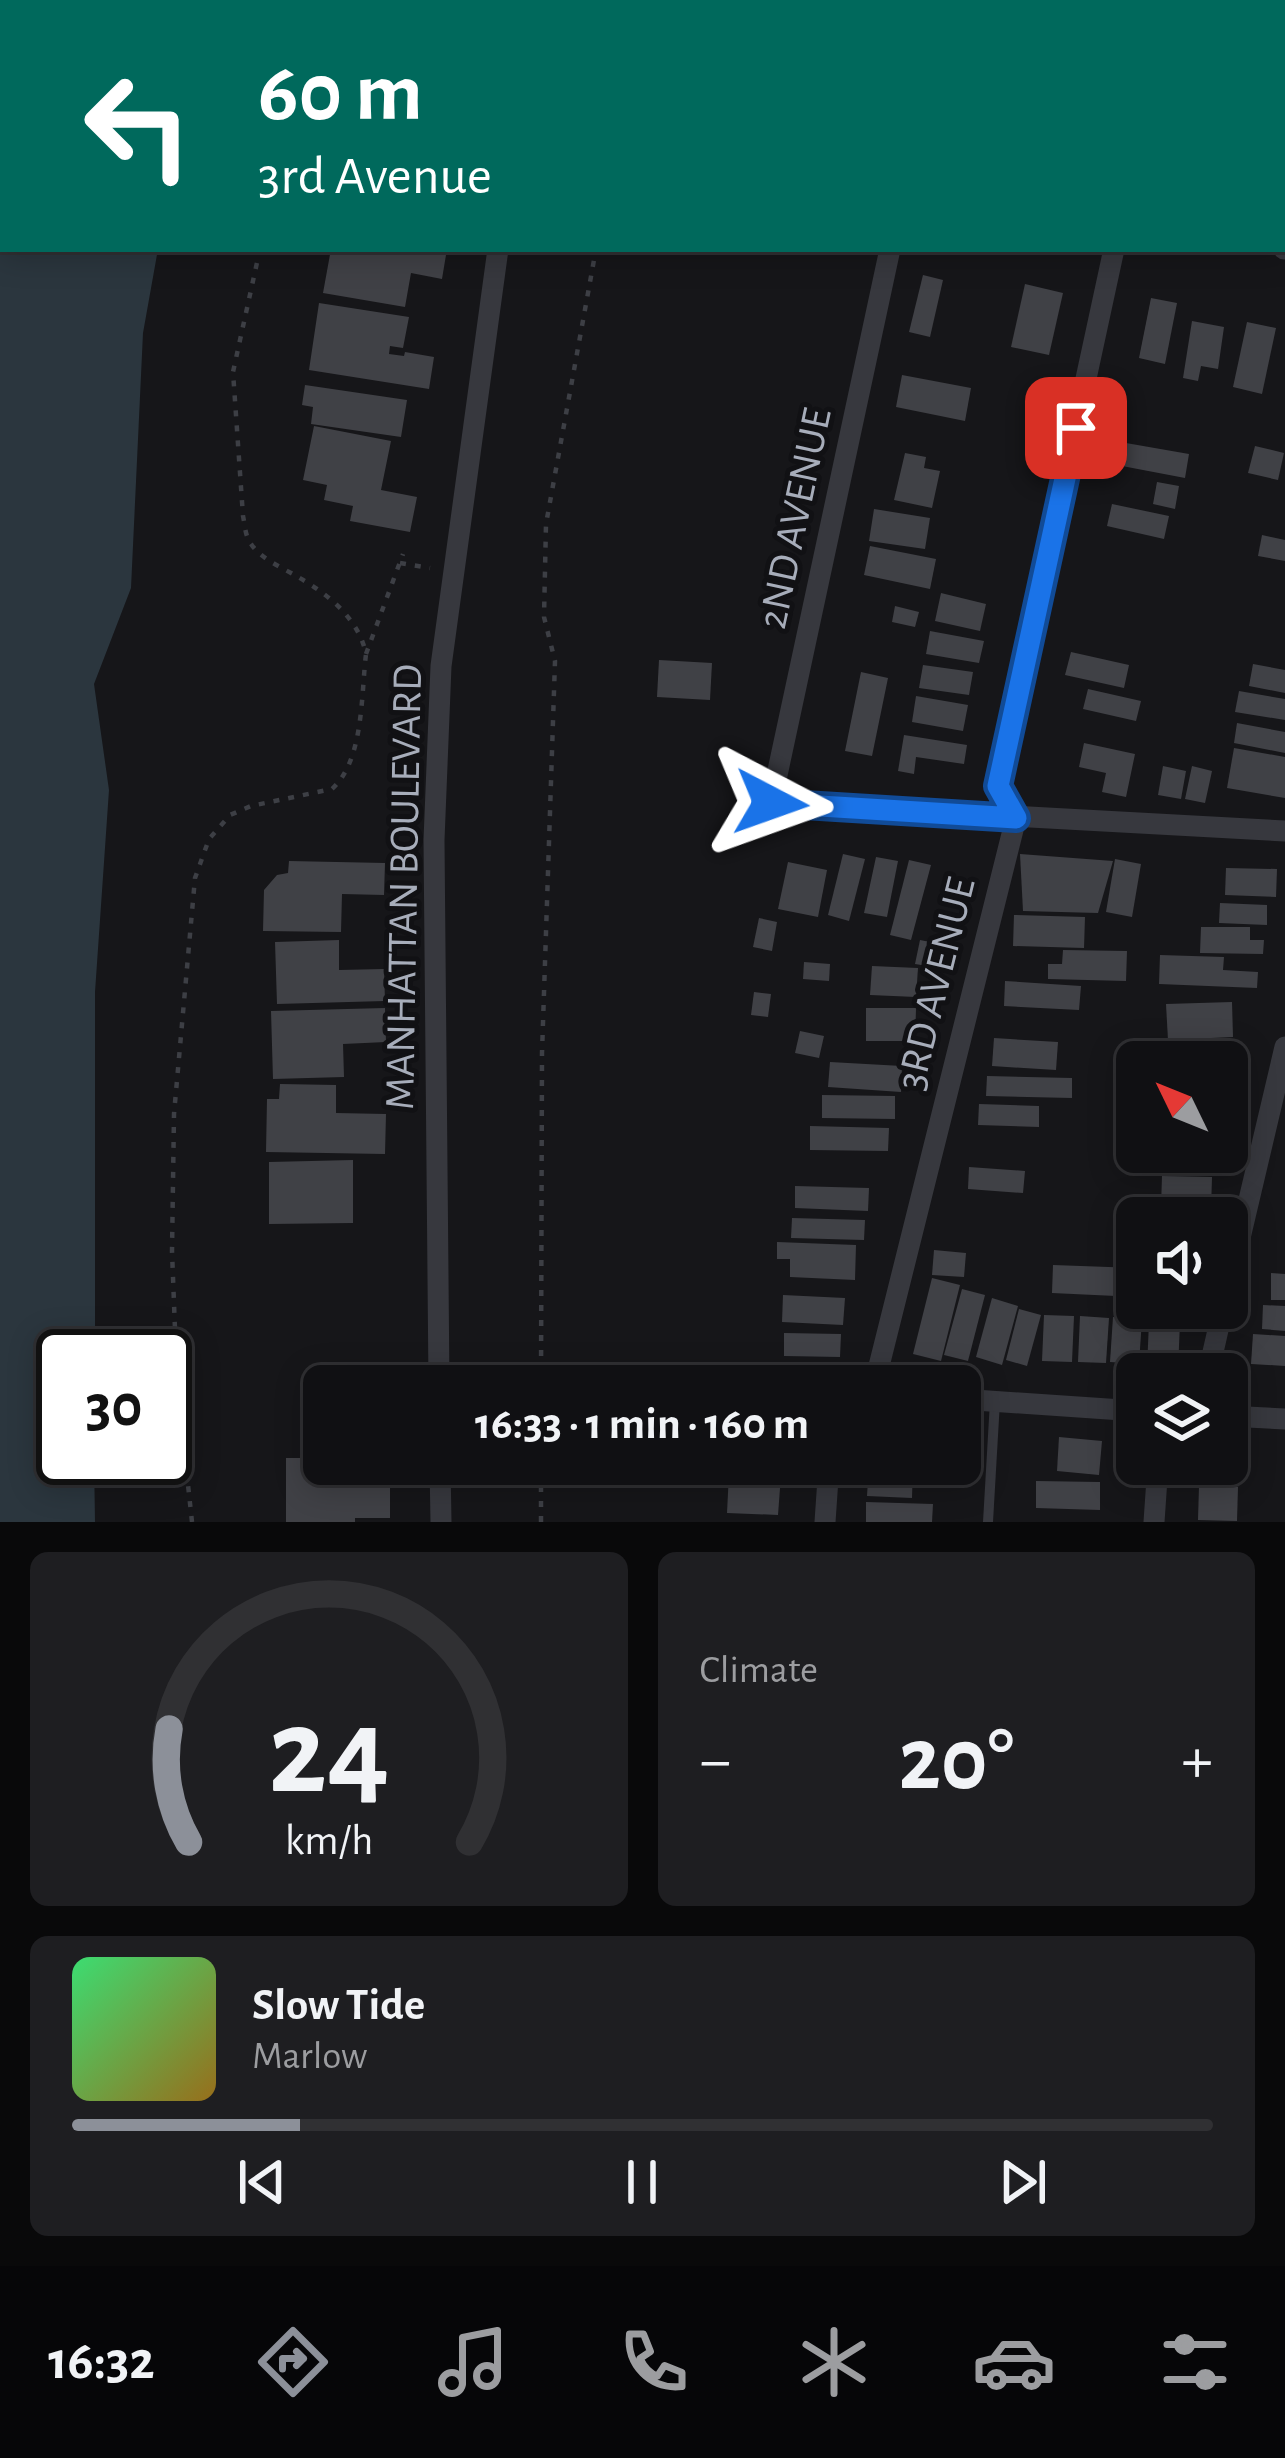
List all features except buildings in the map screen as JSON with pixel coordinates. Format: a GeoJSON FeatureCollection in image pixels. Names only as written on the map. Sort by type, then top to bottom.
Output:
{"type":"FeatureCollection","features":[{"type":"Feature","properties":{"kind":"street","name":"MANHATTAN BOULEVARD"},"geometry":{"type":"LineString","coordinates":[[439,1365],[434,840],[440,666],[498,252]]}},
{"type":"Feature","properties":{"kind":"street","name":"2ND AVENUE"},"geometry":{"type":"LineString","coordinates":[[889,252],[771,803],[1016,818]]}},
{"type":"Feature","properties":{"kind":"street","name":"3RD AVENUE"},"geometry":{"type":"LineString","coordinates":[[879,1365],[1016,818],[998,786],[1113,252]]}},
{"type":"Feature","properties":{"kind":"street"},"geometry":{"type":"LineString","coordinates":[[1016,818],[1285,831]]}},
{"type":"Feature","properties":{"kind":"street"},"geometry":{"type":"LineString","coordinates":[[1248,1204],[1285,1047]]}},
{"type":"Feature","properties":{"kind":"street"},"geometry":{"type":"LineString","coordinates":[[981,1400],[1116,1410]]}},
{"type":"Feature","properties":{"kind":"street"},"geometry":{"type":"LineString","coordinates":[[1248,1417],[1285,1419]]}},
{"type":"Feature","properties":{"kind":"street"},"geometry":{"type":"LineString","coordinates":[[440,1485],[441,1522]]}},
{"type":"Feature","properties":{"kind":"street"},"geometry":{"type":"LineString","coordinates":[[826,1522],[828,1485]]}},
{"type":"Feature","properties":{"kind":"street"},"geometry":{"type":"LineString","coordinates":[[1154,1522],[1157,1485]]}},
{"type":"Feature","properties":{"kind":"lane"},"geometry":{"type":"LineString","coordinates":[[988,1522],[995,1401]]}},
{"type":"Feature","properties":{"kind":"path"},"geometry":{"type":"LineString","coordinates":[[259,252],[233,372],[247,536],[253,547],[344,612],[355,624],[366,654]]}},
{"type":"Feature","properties":{"kind":"path"},"geometry":{"type":"LineString","coordinates":[[541,1365],[542,1053],[555,661],[544,617],[547,524],[595,252]]}},
{"type":"Feature","properties":{"kind":"path"},"geometry":{"type":"LineString","coordinates":[[192,1522],[177,1382],[172,1251],[174,1114],[195,878],[209,839],[230,815],[250,806],[321,793],[341,782],[356,746],[366,654],[403,554]]}},
{"type":"Feature","properties":{"kind":"path"},"geometry":{"type":"LineString","coordinates":[[400,563],[454,571]]}},
{"type":"Feature","properties":{"kind":"path"},"geometry":{"type":"LineString","coordinates":[[541,1485],[541,1522]]}},
{"type":"Feature","properties":{"kind":"shaded area"},"geometry":{"type":"Polygon","coordinates":[[[0,252],[157,252],[143,333],[131,588],[94,684],[109,790],[95,992],[95,1329],[36,1329],[36,1485],[94,1485],[95,1522],[0,1522],[0,252]]]}},
{"type":"Feature","properties":{"kind":"route"},"geometry":{"type":"LineString","coordinates":[[771,803],[1016,818],[998,786],[1076,428]]}}]}
